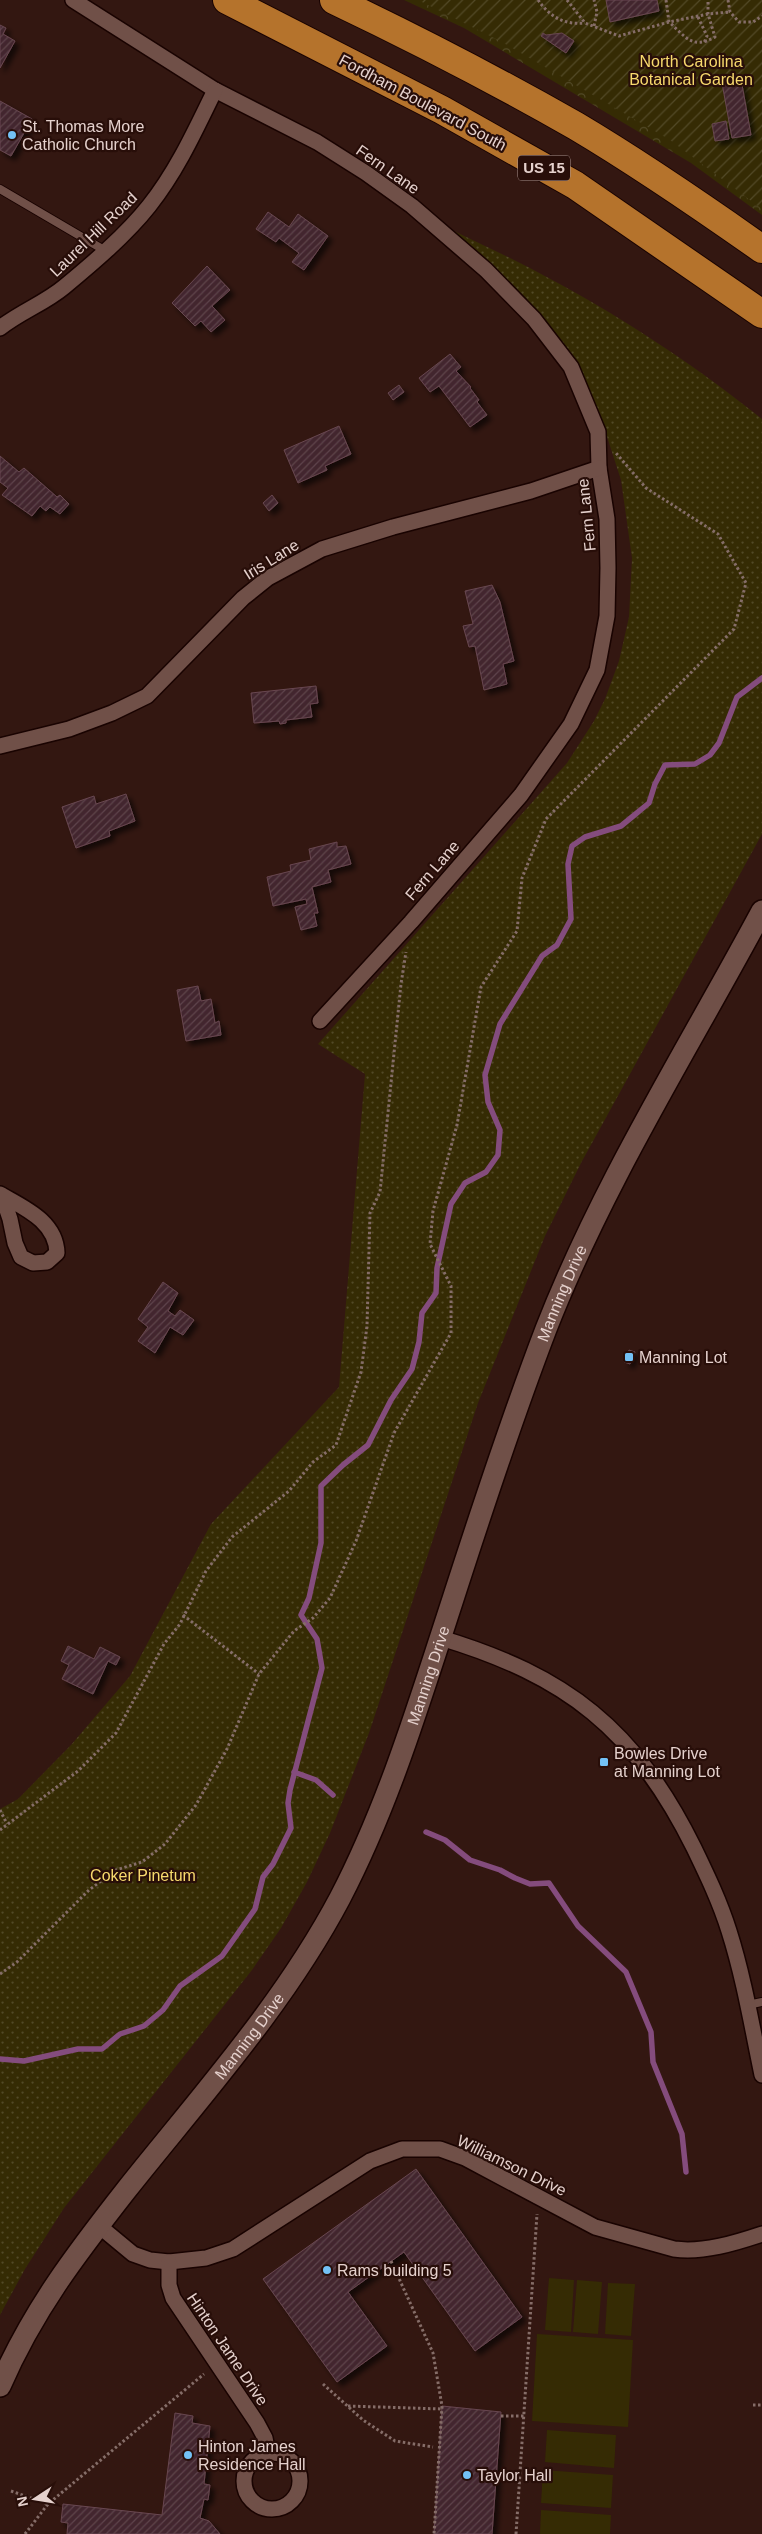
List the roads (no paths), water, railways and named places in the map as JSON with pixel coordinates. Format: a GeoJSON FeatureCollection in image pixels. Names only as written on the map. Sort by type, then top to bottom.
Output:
{"type":"FeatureCollection","features":[{"type":"Feature","properties":{"kind":"highway","name":"Fordham Boulevard South"},"geometry":{"type":"LineString","coordinates":[[227,0],[442,110],[575,185],[762,314]]}},
{"type":"Feature","properties":{"kind":"highway"},"geometry":{"type":"LineString","coordinates":[[334,0],[419,40],[576,126],[668,184],[762,249]]}},
{"type":"Feature","properties":{"kind":"street","name":"Fern Lane"},"geometry":{"type":"LineString","coordinates":[[73,0],[215,90],[317,142],[366,173],[412,206],[486,270],[534,319],[571,368],[598,432],[599,468],[607,519],[608,568],[607,616],[598,670],[571,724],[521,795],[411,922],[320,1022]]}},
{"type":"Feature","properties":{"kind":"street","name":"Laurel Hill Road"},"geometry":{"type":"LineString","coordinates":[[0,328],[16,314],[63,289],[130,227],[150,205],[191,140],[215,90]]}},
{"type":"Feature","properties":{"kind":"street","name":"Iris Lane"},"geometry":{"type":"LineString","coordinates":[[0,746],[68,729],[112,713],[148,696],[243,598],[268,578],[322,549],[393,527],[531,491],[599,468]]}},
{"type":"Feature","properties":{"kind":"street","name":"Manning Drive"},"geometry":{"type":"LineString","coordinates":[[0,2386],[40,2306],[69,2262],[252,2032],[299,1966],[338,1901],[367,1842],[386,1792],[441,1638],[513,1421],[571,1267],[618,1174],[760,922]]}},
{"type":"Feature","properties":{"kind":"street"},"geometry":{"type":"LineString","coordinates":[[1,1194],[47,1225],[56,1241],[57,1253],[48,1262],[32,1262],[21,1257],[1,1194]]}},
{"type":"Feature","properties":{"kind":"street"},"geometry":{"type":"LineString","coordinates":[[441,1638],[517,1665],[556,1686],[598,1717],[636,1754],[676,1814],[707,1876],[729,1930],[755,2004],[762,2075]]}},
{"type":"Feature","properties":{"kind":"street","name":"Williamson Drive"},"geometry":{"type":"LineString","coordinates":[[98,2225],[133,2254],[150,2260],[169,2262],[206,2258],[233,2249],[370,2161],[402,2149],[440,2150],[464,2158],[595,2226],[684,2250],[730,2244],[762,2234]]}},
{"type":"Feature","properties":{"kind":"street","name":"Hinton Jame Drive"},"geometry":{"type":"LineString","coordinates":[[169,2262],[169,2285],[173,2298],[257,2423],[265,2438],[268,2453]]}},
{"type":"Feature","properties":{"kind":"lane"},"geometry":{"type":"LineString","coordinates":[[0,189],[104,250]]}},
{"type":"Feature","properties":{"kind":"waterway"},"geometry":{"type":"LineString","coordinates":[[0,2059],[24,2061],[78,2049],[102,2049],[120,2034],[144,2026],[163,2010],[180,1986],[222,1956],[255,1909],[263,1877],[273,1864],[291,1828],[288,1803],[290,1790],[322,1668],[317,1639],[301,1615],[309,1598],[321,1543],[321,1486],[368,1445],[391,1400],[412,1369],[419,1342],[422,1313],[436,1293],[437,1268],[451,1204],[465,1183],[486,1172],[498,1155],[500,1130],[488,1102],[485,1075],[500,1024],[542,956],[557,945],[571,919],[568,864],[572,846],[585,837],[621,826],[649,803],[655,784],[665,765],[695,764],[710,755],[719,743],[737,697],[762,678]]}},
{"type":"Feature","properties":{"kind":"waterway"},"geometry":{"type":"LineString","coordinates":[[294,1772],[316,1780],[333,1795]]}},
{"type":"Feature","properties":{"kind":"waterway"},"geometry":{"type":"LineString","coordinates":[[426,1832],[445,1840],[470,1860],[500,1870],[530,1884],[549,1883],[578,1926],[626,1972],[651,2032],[653,2062],[682,2134],[686,2172]]}},
{"type":"Feature","properties":{"kind":"place","name":"St. Thomas More Catholic Church"},"geometry":{"type":"Point","coordinates":[12,135]}},
{"type":"Feature","properties":{"kind":"place","name":"Manning Lot"},"geometry":{"type":"Point","coordinates":[629,1357]}},
{"type":"Feature","properties":{"kind":"place","name":"Bowles Drive at Manning Lot"},"geometry":{"type":"Point","coordinates":[604,1762]}},
{"type":"Feature","properties":{"kind":"place","name":"Rams building 5"},"geometry":{"type":"Point","coordinates":[327,2270]}},
{"type":"Feature","properties":{"kind":"place","name":"Hinton James Residence Hall"},"geometry":{"type":"Point","coordinates":[188,2455]}},
{"type":"Feature","properties":{"kind":"place","name":"Taylor Hall"},"geometry":{"type":"Point","coordinates":[467,2475]}},
{"type":"Feature","properties":{"kind":"park label","name":"North Carolina Botanical Garden"},"geometry":{"type":"Point","coordinates":[691,70]}},
{"type":"Feature","properties":{"kind":"park label","name":"Coker Pinetum"},"geometry":{"type":"Point","coordinates":[143,1875]}}]}
